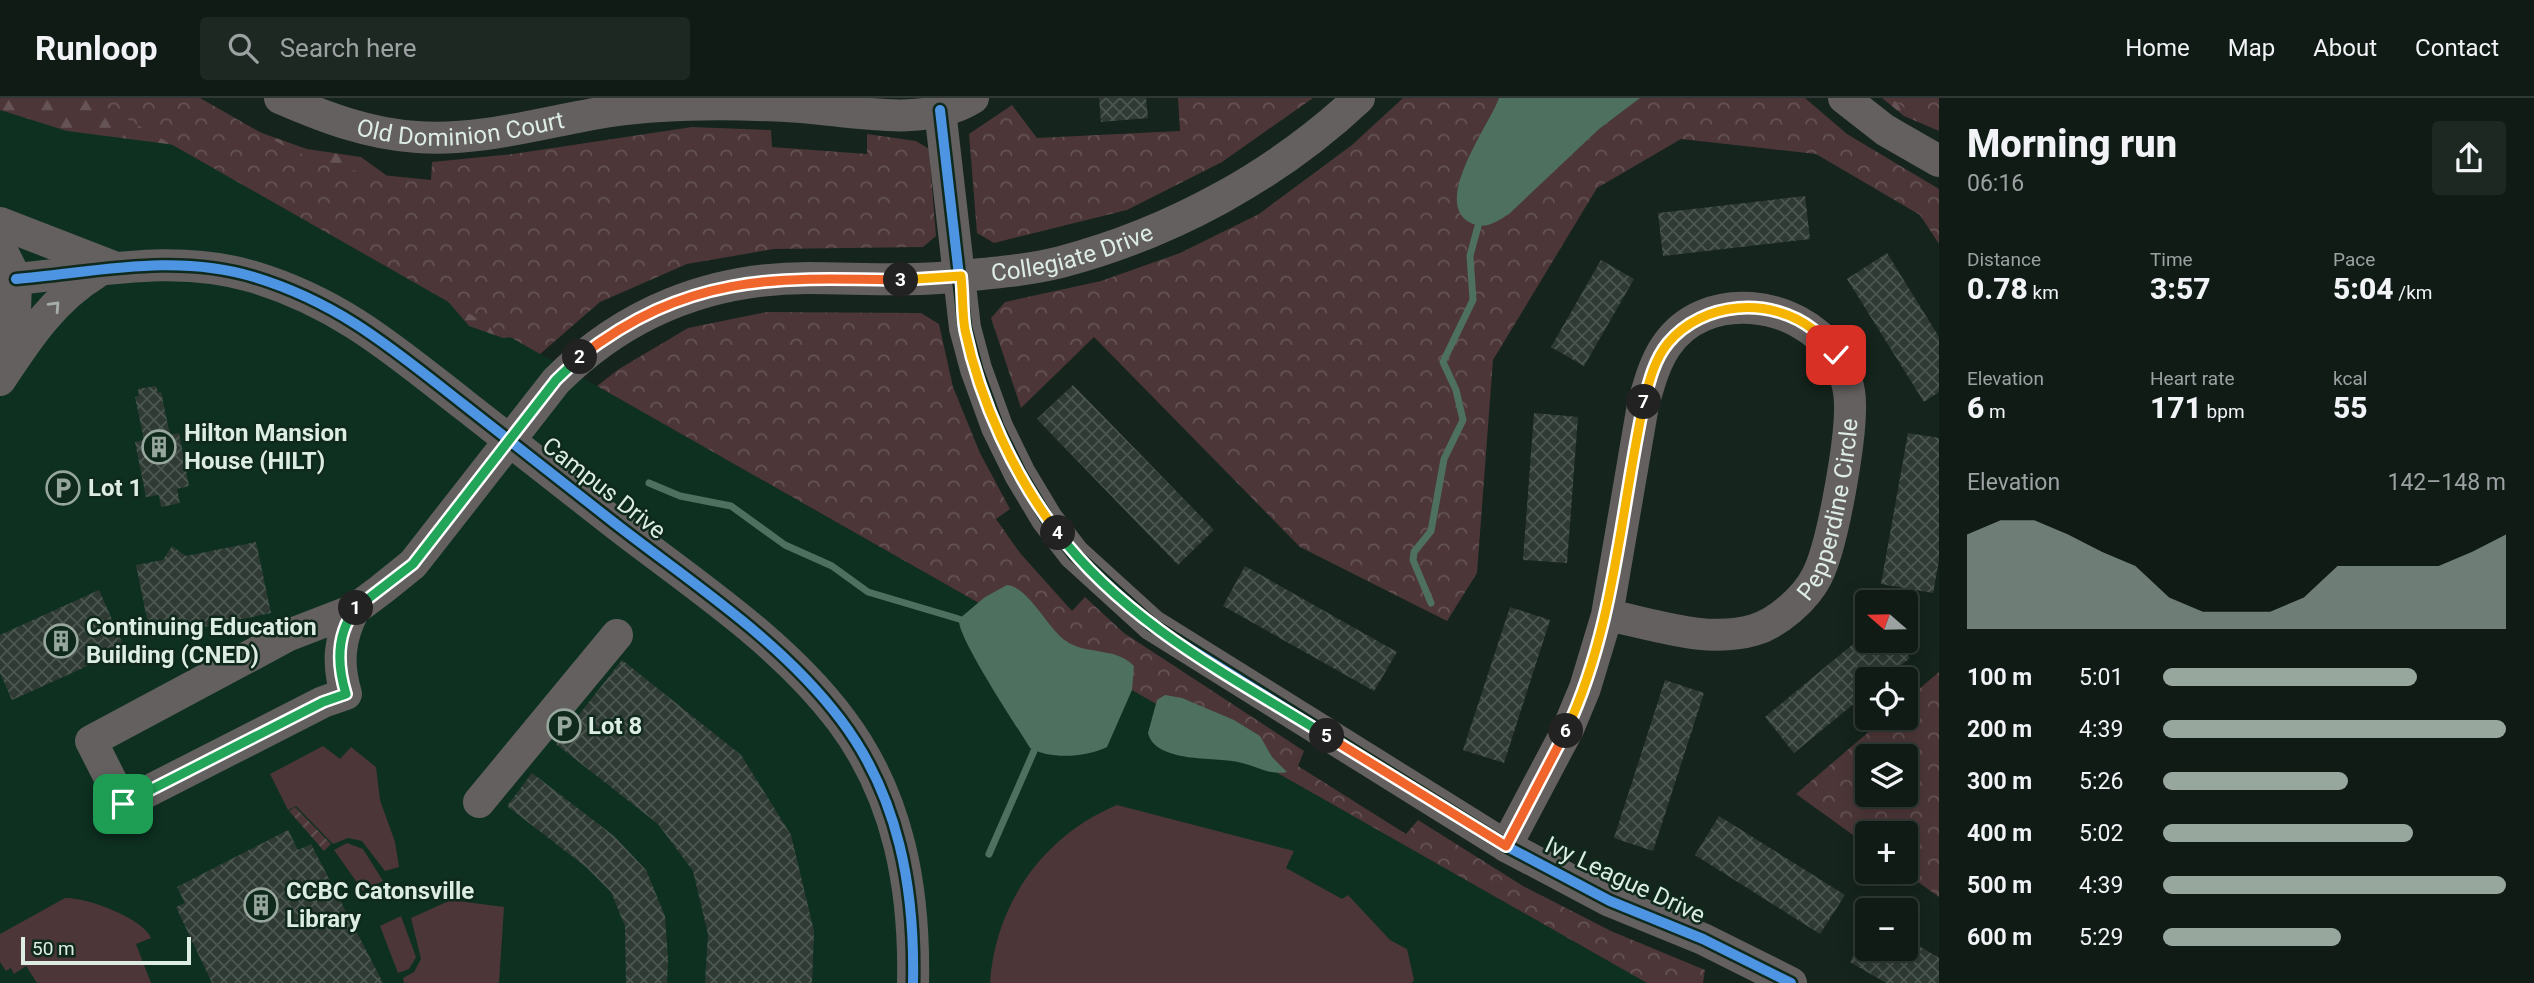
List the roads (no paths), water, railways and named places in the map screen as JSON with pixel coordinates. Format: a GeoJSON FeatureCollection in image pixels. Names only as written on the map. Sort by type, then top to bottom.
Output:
{"type":"FeatureCollection","features":[{"type":"Feature","properties":{"kind":"street","name":"Old Dominion Court"},"geometry":{"type":"LineString","coordinates":[[280,98],[323,117],[376,132],[419,138],[512,130],[611,111],[701,103],[907,115],[940,110],[973,98]]}},
{"type":"Feature","properties":{"kind":"street","name":"Collegiate Drive"},"geometry":{"type":"LineString","coordinates":[[354,610],[413,564],[458,510],[556,380],[581,356],[614,331],[655,309],[709,289],[783,279],[918,280],[1059,262],[1131,240],[1198,211],[1277,164],[1359,98]]}},
{"type":"Feature","properties":{"kind":"street"},"geometry":{"type":"LineString","coordinates":[[1844,98],[1885,130],[1939,161]]}},
{"type":"Feature","properties":{"kind":"street"},"geometry":{"type":"LineString","coordinates":[[940,110],[961,276]]}},
{"type":"Feature","properties":{"kind":"street"},"geometry":{"type":"LineString","coordinates":[[0,223],[108,269]]}},
{"type":"Feature","properties":{"kind":"street"},"geometry":{"type":"LineString","coordinates":[[0,247],[16,279],[10,347],[0,380]]}},
{"type":"Feature","properties":{"kind":"street","name":"Campus Drive"},"geometry":{"type":"LineString","coordinates":[[16,279],[108,269],[206,265],[302,293],[346,315],[509,440],[789,663],[842,721],[872,773],[895,823],[909,879],[914,937],[913,983]]}},
{"type":"Feature","properties":{"kind":"street"},"geometry":{"type":"LineString","coordinates":[[0,380],[29,337],[62,298],[108,269]]}},
{"type":"Feature","properties":{"kind":"street","name":"Ivy League Drive"},"geometry":{"type":"LineString","coordinates":[[961,276],[965,328],[976,369],[997,427],[1020,474],[1047,519],[1074,554],[1152,625],[1506,846],[1610,901],[1715,945],[1791,983]]}},
{"type":"Feature","properties":{"kind":"street","name":"Pepperdine Circle"},"geometry":{"type":"LineString","coordinates":[[1506,846],[1567,729],[1585,688],[1607,615],[1643,405],[1652,371],[1667,344],[1689,322],[1721,309],[1765,310],[1788,315],[1815,331],[1836,355],[1846,379],[1850,402],[1849,434],[1829,542],[1817,576],[1798,601],[1775,619],[1755,630],[1729,635],[1699,634],[1607,615]]}},
{"type":"Feature","properties":{"kind":"street"},"geometry":{"type":"LineString","coordinates":[[354,610],[342,633],[339,656],[346,694],[323,702],[123,804],[92,741],[289,635],[354,610]]}},
{"type":"Feature","properties":{"kind":"street"},"geometry":{"type":"LineString","coordinates":[[479,802],[617,635]]}},
{"type":"Feature","properties":{"kind":"waterway"},"geometry":{"type":"LineString","coordinates":[[1431,603],[1413,560],[1414,552],[1431,531],[1444,459],[1463,420],[1456,390],[1443,362],[1473,300],[1470,256],[1478,226]]}},
{"type":"Feature","properties":{"kind":"waterway"},"geometry":{"type":"LineString","coordinates":[[649,483],[680,496],[731,506],[785,545],[832,566],[868,592],[959,619]]}},
{"type":"Feature","properties":{"kind":"waterway"},"geometry":{"type":"LineString","coordinates":[[989,854],[1034,751]]}},
{"type":"Feature","properties":{"kind":"place","name":"Hilton Mansion House (HILT)"},"geometry":{"type":"Point","coordinates":[159,447]}},
{"type":"Feature","properties":{"kind":"place","name":"Lot 1"},"geometry":{"type":"Point","coordinates":[63,488]}},
{"type":"Feature","properties":{"kind":"place","name":"Continuing Education Building (CNED)"},"geometry":{"type":"Point","coordinates":[61,641]}},
{"type":"Feature","properties":{"kind":"place","name":"Lot 8"},"geometry":{"type":"Point","coordinates":[564,726]}},
{"type":"Feature","properties":{"kind":"place","name":"CCBC Catonsville Library"},"geometry":{"type":"Point","coordinates":[261,905]}}]}
